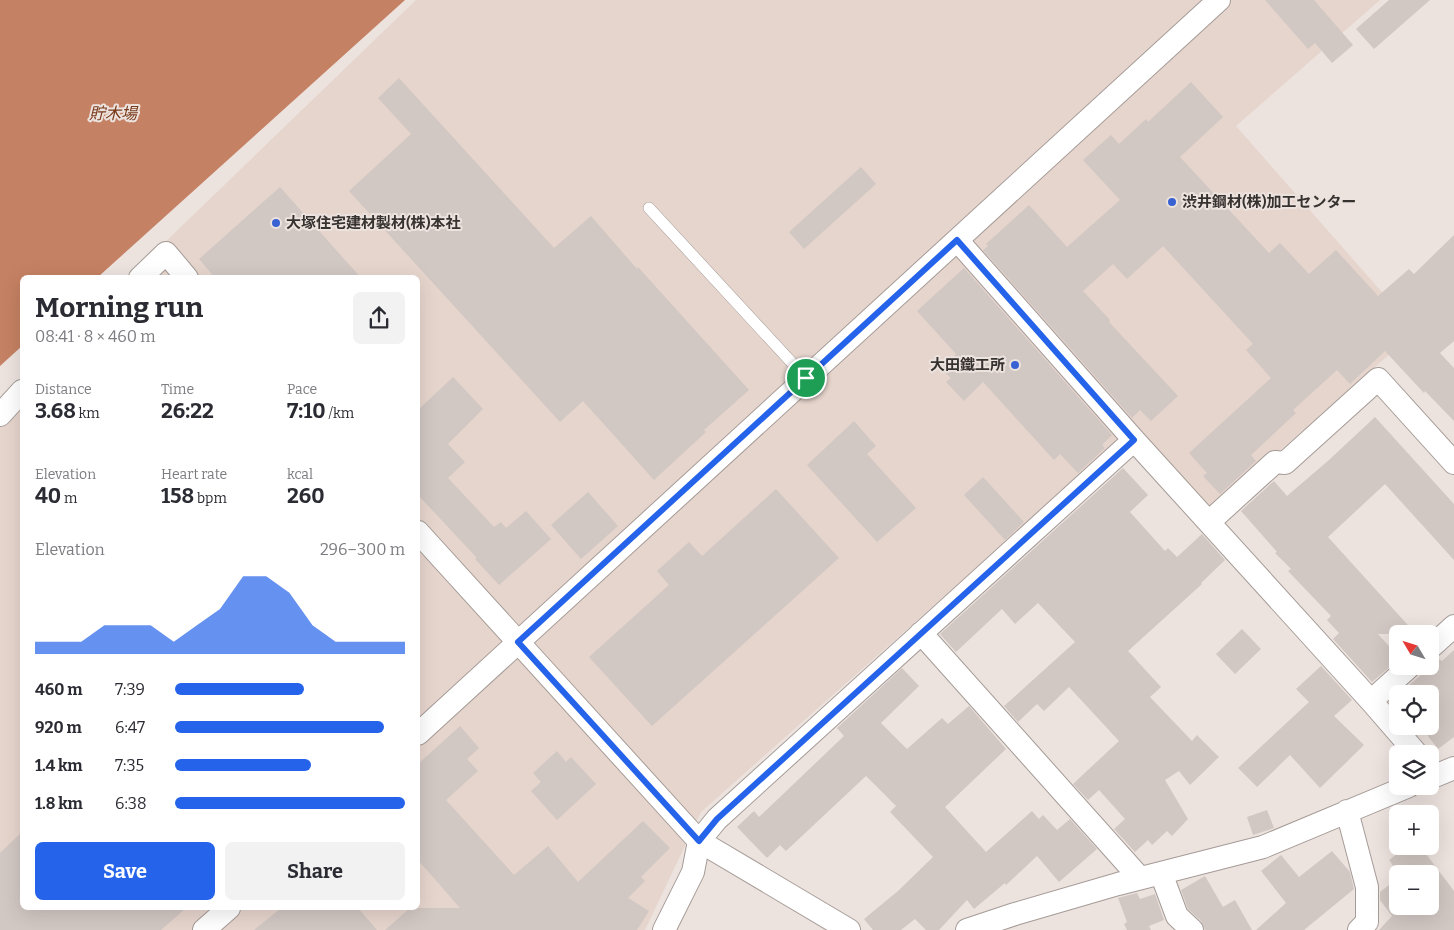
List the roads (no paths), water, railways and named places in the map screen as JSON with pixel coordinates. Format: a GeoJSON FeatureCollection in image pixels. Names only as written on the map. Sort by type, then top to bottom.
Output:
{"type":"FeatureCollection","features":[{"type":"Feature","properties":{"kind":"street"},"geometry":{"type":"LineString","coordinates":[[420,732],[1219,0]]}},
{"type":"Feature","properties":{"kind":"street"},"geometry":{"type":"LineString","coordinates":[[957,240],[1134,440],[1372,701],[1409,745]]}},
{"type":"Feature","properties":{"kind":"street"},"geometry":{"type":"LineString","coordinates":[[143,275],[166,254],[184,275]]}},
{"type":"Feature","properties":{"kind":"street"},"geometry":{"type":"LineString","coordinates":[[1209,522],[1276,462],[1285,463],[1378,379],[1454,463]]}},
{"type":"Feature","properties":{"kind":"street"},"geometry":{"type":"LineString","coordinates":[[0,415],[20,393]]}},
{"type":"Feature","properties":{"kind":"street"},"geometry":{"type":"LineString","coordinates":[[664,930],[693,872],[699,841],[717,819],[1134,440]]}},
{"type":"Feature","properties":{"kind":"street"},"geometry":{"type":"LineString","coordinates":[[420,534],[699,841],[849,930]]}},
{"type":"Feature","properties":{"kind":"street"},"geometry":{"type":"LineString","coordinates":[[1439,640],[1454,626]]}},
{"type":"Feature","properties":{"kind":"street"},"geometry":{"type":"LineString","coordinates":[[921,633],[1151,876],[1177,916],[1192,930]]}},
{"type":"Feature","properties":{"kind":"street"},"geometry":{"type":"LineString","coordinates":[[1372,701],[1400,675]]}},
{"type":"Feature","properties":{"kind":"street"},"geometry":{"type":"LineString","coordinates":[[967,930],[1015,914],[1151,876],[1263,848],[1389,794]]}},
{"type":"Feature","properties":{"kind":"street"},"geometry":{"type":"LineString","coordinates":[[1347,811],[1367,887],[1367,922],[1359,930]]}},
{"type":"Feature","properties":{"kind":"street"},"geometry":{"type":"LineString","coordinates":[[204,930],[226,910]]}},
{"type":"Feature","properties":{"kind":"lane"},"geometry":{"type":"LineString","coordinates":[[649,208],[806,378]]}},
{"type":"Feature","properties":{"kind":"water","name":"貯木場"},"geometry":{"type":"Polygon","coordinates":[[[0,0],[405,0],[100,275],[20,275],[20,348],[0,366],[0,0]]]}},
{"type":"Feature","properties":{"kind":"place","name":"渋井鋼材(株)加工センター"},"geometry":{"type":"Point","coordinates":[1172,202]}},
{"type":"Feature","properties":{"kind":"place","name":"大塚住宅建材製材(株)本社"},"geometry":{"type":"Point","coordinates":[276,223]}},
{"type":"Feature","properties":{"kind":"place","name":"大田鐵工所"},"geometry":{"type":"Point","coordinates":[1015,365]}}]}
